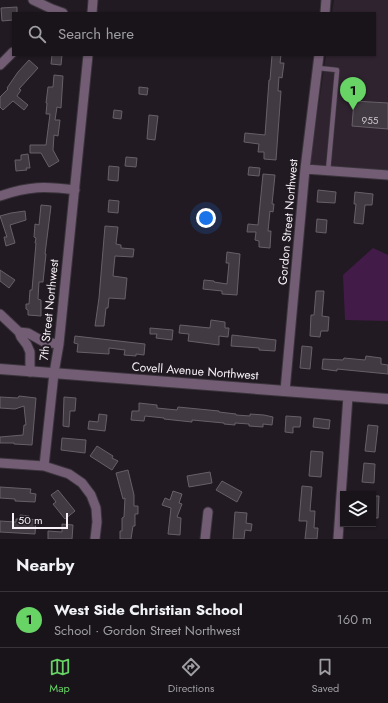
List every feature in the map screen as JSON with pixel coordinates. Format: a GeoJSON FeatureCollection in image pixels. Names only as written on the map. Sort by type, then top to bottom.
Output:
{"type":"FeatureCollection","features":[{"type":"Feature","properties":{"kind":"street"},"geometry":{"type":"LineString","coordinates":[[33,0],[50,11]]}},
{"type":"Feature","properties":{"kind":"street"},"geometry":{"type":"LineString","coordinates":[[92,12],[93,0]]}},
{"type":"Feature","properties":{"kind":"street"},"geometry":{"type":"LineString","coordinates":[[324,12],[326,0]]}},
{"type":"Feature","properties":{"kind":"street"},"geometry":{"type":"LineString","coordinates":[[0,66],[12,53]]}},
{"type":"Feature","properties":{"kind":"street","name":"7th Street Northwest"},"geometry":{"type":"LineString","coordinates":[[44,466],[54,373],[59,344],[88,56]]}},
{"type":"Feature","properties":{"kind":"street","name":"Gordon Street Northwest"},"geometry":{"type":"LineString","coordinates":[[285,391],[305,169],[319,56]]}},
{"type":"Feature","properties":{"kind":"street"},"geometry":{"type":"LineString","coordinates":[[305,169],[388,175]]}},
{"type":"Feature","properties":{"kind":"street"},"geometry":{"type":"LineString","coordinates":[[0,196],[32,187],[52,187],[75,190]]}},
{"type":"Feature","properties":{"kind":"street"},"geometry":{"type":"LineString","coordinates":[[0,314],[19,332],[27,345],[30,352],[30,372]]}},
{"type":"Feature","properties":{"kind":"street"},"geometry":{"type":"LineString","coordinates":[[19,332],[28,334],[44,342],[59,344]]}},
{"type":"Feature","properties":{"kind":"street","name":"Covell Avenue Northwest"},"geometry":{"type":"LineString","coordinates":[[0,369],[388,399]]}},
{"type":"Feature","properties":{"kind":"street"},"geometry":{"type":"LineString","coordinates":[[338,539],[348,396]]}},
{"type":"Feature","properties":{"kind":"street"},"geometry":{"type":"LineString","coordinates":[[0,463],[44,466],[69,474],[82,483],[91,495],[96,508],[97,522],[94,539]]}},
{"type":"Feature","properties":{"kind":"street"},"geometry":{"type":"LineString","coordinates":[[205,539],[208,512]]}},
{"type":"Feature","properties":{"kind":"lane"},"geometry":{"type":"LineString","coordinates":[[318,68],[337,71],[328,171]]}},
{"type":"Feature","properties":{"kind":"shaded area"},"geometry":{"type":"Polygon","coordinates":[[[334,0],[388,0],[388,170],[310,164],[326,56],[376,56],[376,12],[332,12],[334,0]]]}},
{"type":"Feature","properties":{"kind":"shaded area"},"geometry":{"type":"Polygon","coordinates":[[[373,248],[388,255],[388,321],[345,320],[343,275],[373,248]]]}},
{"type":"Feature","properties":{"kind":"building"},"geometry":{"type":"Polygon","coordinates":[[[17,7],[17,12],[12,12],[12,20],[2,21],[1,8],[17,7]]]}},
{"type":"Feature","properties":{"kind":"building"},"geometry":{"type":"Polygon","coordinates":[[[52,56],[62,56],[61,65],[51,64],[52,56]]]}},
{"type":"Feature","properties":{"kind":"building"},"geometry":{"type":"Polygon","coordinates":[[[272,56],[281,56],[280,63],[284,63],[282,78],[279,77],[278,91],[281,91],[276,160],[264,159],[264,152],[258,152],[259,144],[244,142],[245,133],[265,135],[272,56]]]}},
{"type":"Feature","properties":{"kind":"building"},"geometry":{"type":"Polygon","coordinates":[[[29,60],[38,68],[19,89],[21,90],[17,96],[28,105],[24,110],[13,101],[3,110],[0,107],[0,97],[8,89],[7,88],[18,72],[29,60]]]}},
{"type":"Feature","properties":{"kind":"building"},"geometry":{"type":"Polygon","coordinates":[[[54,75],[63,76],[61,108],[57,107],[55,120],[60,120],[58,136],[54,135],[53,150],[59,161],[49,167],[41,153],[30,153],[30,145],[46,145],[50,114],[46,114],[46,103],[48,87],[53,87],[54,75]]]}},
{"type":"Feature","properties":{"kind":"building"},"geometry":{"type":"Polygon","coordinates":[[[139,87],[148,88],[147,95],[139,94],[139,87]]]}},
{"type":"Feature","properties":{"kind":"building"},"geometry":{"type":"Polygon","coordinates":[[[354,101],[388,103],[388,129],[352,126],[354,101]]]}},
{"type":"Feature","properties":{"kind":"building"},"geometry":{"type":"Polygon","coordinates":[[[114,110],[122,111],[121,119],[113,118],[114,110]]]}},
{"type":"Feature","properties":{"kind":"building"},"geometry":{"type":"Polygon","coordinates":[[[149,115],[158,116],[155,140],[147,139],[149,115]]]}},
{"type":"Feature","properties":{"kind":"building"},"geometry":{"type":"Polygon","coordinates":[[[28,154],[30,168],[26,168],[27,170],[16,171],[15,160],[21,160],[21,155],[28,154]]]}},
{"type":"Feature","properties":{"kind":"building"},"geometry":{"type":"Polygon","coordinates":[[[126,157],[137,158],[136,167],[125,166],[126,157]]]}},
{"type":"Feature","properties":{"kind":"building"},"geometry":{"type":"Polygon","coordinates":[[[109,166],[119,167],[118,181],[108,180],[109,166]]]}},
{"type":"Feature","properties":{"kind":"building"},"geometry":{"type":"Polygon","coordinates":[[[249,167],[260,168],[259,176],[248,175],[249,167]]]}},
{"type":"Feature","properties":{"kind":"building"},"geometry":{"type":"Polygon","coordinates":[[[263,174],[275,175],[272,204],[274,204],[273,212],[270,211],[268,231],[271,231],[270,248],[259,247],[259,241],[255,240],[256,232],[247,232],[248,224],[258,225],[263,174]]]}},
{"type":"Feature","properties":{"kind":"building"},"geometry":{"type":"Polygon","coordinates":[[[318,190],[336,192],[335,203],[317,202],[318,190]]]}},
{"type":"Feature","properties":{"kind":"building"},"geometry":{"type":"Polygon","coordinates":[[[355,192],[373,194],[372,205],[365,205],[363,224],[354,223],[356,204],[354,204],[355,192]]]}},
{"type":"Feature","properties":{"kind":"building"},"geometry":{"type":"Polygon","coordinates":[[[109,200],[119,201],[118,213],[108,212],[109,200]]]}},
{"type":"Feature","properties":{"kind":"building"},"geometry":{"type":"Polygon","coordinates":[[[41,205],[51,206],[43,282],[39,282],[38,299],[41,300],[41,316],[28,315],[26,304],[29,304],[30,290],[32,290],[36,243],[36,238],[34,237],[35,224],[39,225],[41,205]]]}},
{"type":"Feature","properties":{"kind":"building"},"geometry":{"type":"Polygon","coordinates":[[[25,211],[26,220],[10,225],[15,243],[6,246],[4,237],[7,237],[0,216],[25,211]]]}},
{"type":"Feature","properties":{"kind":"building"},"geometry":{"type":"Polygon","coordinates":[[[317,219],[327,220],[326,233],[316,232],[317,219]]]}},
{"type":"Feature","properties":{"kind":"building"},"geometry":{"type":"Polygon","coordinates":[[[105,226],[118,227],[116,244],[121,245],[121,248],[134,249],[133,257],[115,256],[113,276],[127,278],[125,299],[109,298],[104,326],[95,326],[99,298],[105,226]]]}},
{"type":"Feature","properties":{"kind":"building"},"geometry":{"type":"Polygon","coordinates":[[[227,252],[240,254],[237,295],[222,294],[222,291],[203,289],[204,280],[227,284],[229,263],[226,263],[227,252]]]}},
{"type":"Feature","properties":{"kind":"building"},"geometry":{"type":"Polygon","coordinates":[[[0,270],[15,280],[9,288],[0,281],[0,270]]]}},
{"type":"Feature","properties":{"kind":"building"},"geometry":{"type":"Polygon","coordinates":[[[316,291],[324,291],[322,316],[329,317],[328,331],[321,331],[320,337],[310,336],[311,315],[314,315],[316,291]]]}},
{"type":"Feature","properties":{"kind":"building"},"geometry":{"type":"Polygon","coordinates":[[[211,320],[225,322],[225,328],[229,328],[228,337],[219,336],[219,345],[188,341],[189,334],[179,333],[180,325],[210,328],[211,320]]]}},
{"type":"Feature","properties":{"kind":"building"},"geometry":{"type":"Polygon","coordinates":[[[150,328],[173,330],[172,340],[156,338],[157,334],[150,334],[150,328]]]}},
{"type":"Feature","properties":{"kind":"building"},"geometry":{"type":"Polygon","coordinates":[[[232,335],[276,340],[275,351],[231,346],[232,335]]]}},
{"type":"Feature","properties":{"kind":"building"},"geometry":{"type":"Polygon","coordinates":[[[75,336],[145,344],[144,355],[124,355],[125,350],[109,348],[109,354],[77,352],[78,344],[74,343],[75,336]]]}},
{"type":"Feature","properties":{"kind":"building"},"geometry":{"type":"Polygon","coordinates":[[[302,346],[312,347],[310,369],[300,368],[302,346]]]}},
{"type":"Feature","properties":{"kind":"building"},"geometry":{"type":"Polygon","coordinates":[[[366,356],[381,358],[381,364],[388,365],[388,374],[322,369],[323,359],[343,360],[344,358],[365,360],[366,356]]]}},
{"type":"Feature","properties":{"kind":"building"},"geometry":{"type":"Polygon","coordinates":[[[19,396],[36,398],[32,445],[0,443],[0,437],[23,435],[24,425],[26,425],[24,406],[15,409],[0,408],[0,397],[18,398],[19,396]]]}},
{"type":"Feature","properties":{"kind":"building"},"geometry":{"type":"Polygon","coordinates":[[[64,397],[76,398],[75,411],[70,411],[69,427],[63,426],[64,397]]]}},
{"type":"Feature","properties":{"kind":"building"},"geometry":{"type":"Polygon","coordinates":[[[139,403],[157,405],[157,408],[177,410],[178,407],[219,411],[236,415],[264,415],[273,417],[272,425],[263,424],[263,427],[235,423],[235,425],[192,420],[192,422],[145,416],[144,421],[131,420],[132,411],[139,411],[139,403]]]}},
{"type":"Feature","properties":{"kind":"building"},"geometry":{"type":"Polygon","coordinates":[[[99,414],[107,415],[105,431],[88,429],[89,421],[98,422],[99,414]]]}},
{"type":"Feature","properties":{"kind":"building"},"geometry":{"type":"Polygon","coordinates":[[[286,416],[301,417],[300,427],[293,427],[293,433],[285,432],[286,416]]]}},
{"type":"Feature","properties":{"kind":"building"},"geometry":{"type":"Polygon","coordinates":[[[314,418],[330,420],[329,429],[313,427],[314,418]]]}},
{"type":"Feature","properties":{"kind":"building"},"geometry":{"type":"Polygon","coordinates":[[[368,425],[378,426],[375,452],[365,451],[368,425]]]}},
{"type":"Feature","properties":{"kind":"building"},"geometry":{"type":"Polygon","coordinates":[[[62,438],[86,440],[85,453],[61,450],[62,438]]]}},
{"type":"Feature","properties":{"kind":"building"},"geometry":{"type":"Polygon","coordinates":[[[97,446],[118,461],[112,470],[90,456],[97,446]]]}},
{"type":"Feature","properties":{"kind":"building"},"geometry":{"type":"Polygon","coordinates":[[[311,451],[323,452],[321,477],[309,476],[311,451]]]}},
{"type":"Feature","properties":{"kind":"building"},"geometry":{"type":"Polygon","coordinates":[[[364,463],[375,464],[374,483],[362,482],[364,463]]]}},
{"type":"Feature","properties":{"kind":"building"},"geometry":{"type":"Polygon","coordinates":[[[128,470],[134,495],[134,506],[138,506],[138,514],[135,514],[135,526],[133,526],[131,539],[120,539],[120,531],[122,531],[122,518],[124,517],[125,498],[123,499],[116,473],[128,470]]]}},
{"type":"Feature","properties":{"kind":"building"},"geometry":{"type":"Polygon","coordinates":[[[210,472],[212,483],[189,487],[187,476],[210,472]]]}},
{"type":"Feature","properties":{"kind":"building"},"geometry":{"type":"Polygon","coordinates":[[[222,481],[242,492],[237,502],[216,490],[222,481]]]}},
{"type":"Feature","properties":{"kind":"building"},"geometry":{"type":"Polygon","coordinates":[[[302,486],[312,487],[310,511],[315,511],[314,528],[318,528],[317,539],[305,539],[307,521],[299,521],[302,486]]]}},
{"type":"Feature","properties":{"kind":"building"},"geometry":{"type":"Polygon","coordinates":[[[0,487],[31,489],[30,493],[36,494],[35,502],[15,501],[15,499],[0,498],[0,487]]]}},
{"type":"Feature","properties":{"kind":"building"},"geometry":{"type":"Polygon","coordinates":[[[58,490],[75,511],[65,519],[53,504],[56,502],[51,495],[58,490]]]}},
{"type":"Feature","properties":{"kind":"building"},"geometry":{"type":"Polygon","coordinates":[[[173,491],[182,494],[179,503],[182,504],[177,517],[181,518],[180,535],[168,534],[171,508],[162,505],[165,498],[170,500],[173,491]]]}},
{"type":"Feature","properties":{"kind":"building"},"geometry":{"type":"Polygon","coordinates":[[[376,496],[379,496],[378,518],[376,518],[376,496]]]}},
{"type":"Feature","properties":{"kind":"building"},"geometry":{"type":"Polygon","coordinates":[[[235,512],[247,513],[246,523],[252,524],[251,531],[245,530],[244,539],[233,539],[235,512]]]}},
{"type":"Feature","properties":{"kind":"building"},"geometry":{"type":"Polygon","coordinates":[[[20,515],[29,516],[29,519],[36,520],[35,534],[0,532],[0,521],[16,522],[16,519],[19,519],[20,515]]]}},
{"type":"Feature","properties":{"kind":"building"},"geometry":{"type":"Polygon","coordinates":[[[62,524],[73,525],[72,539],[48,539],[48,531],[62,532],[62,524]]]}},
{"type":"Feature","properties":{"kind":"place","name":"West Side Christian School"},"geometry":{"type":"Point","coordinates":[353,110]}}]}
